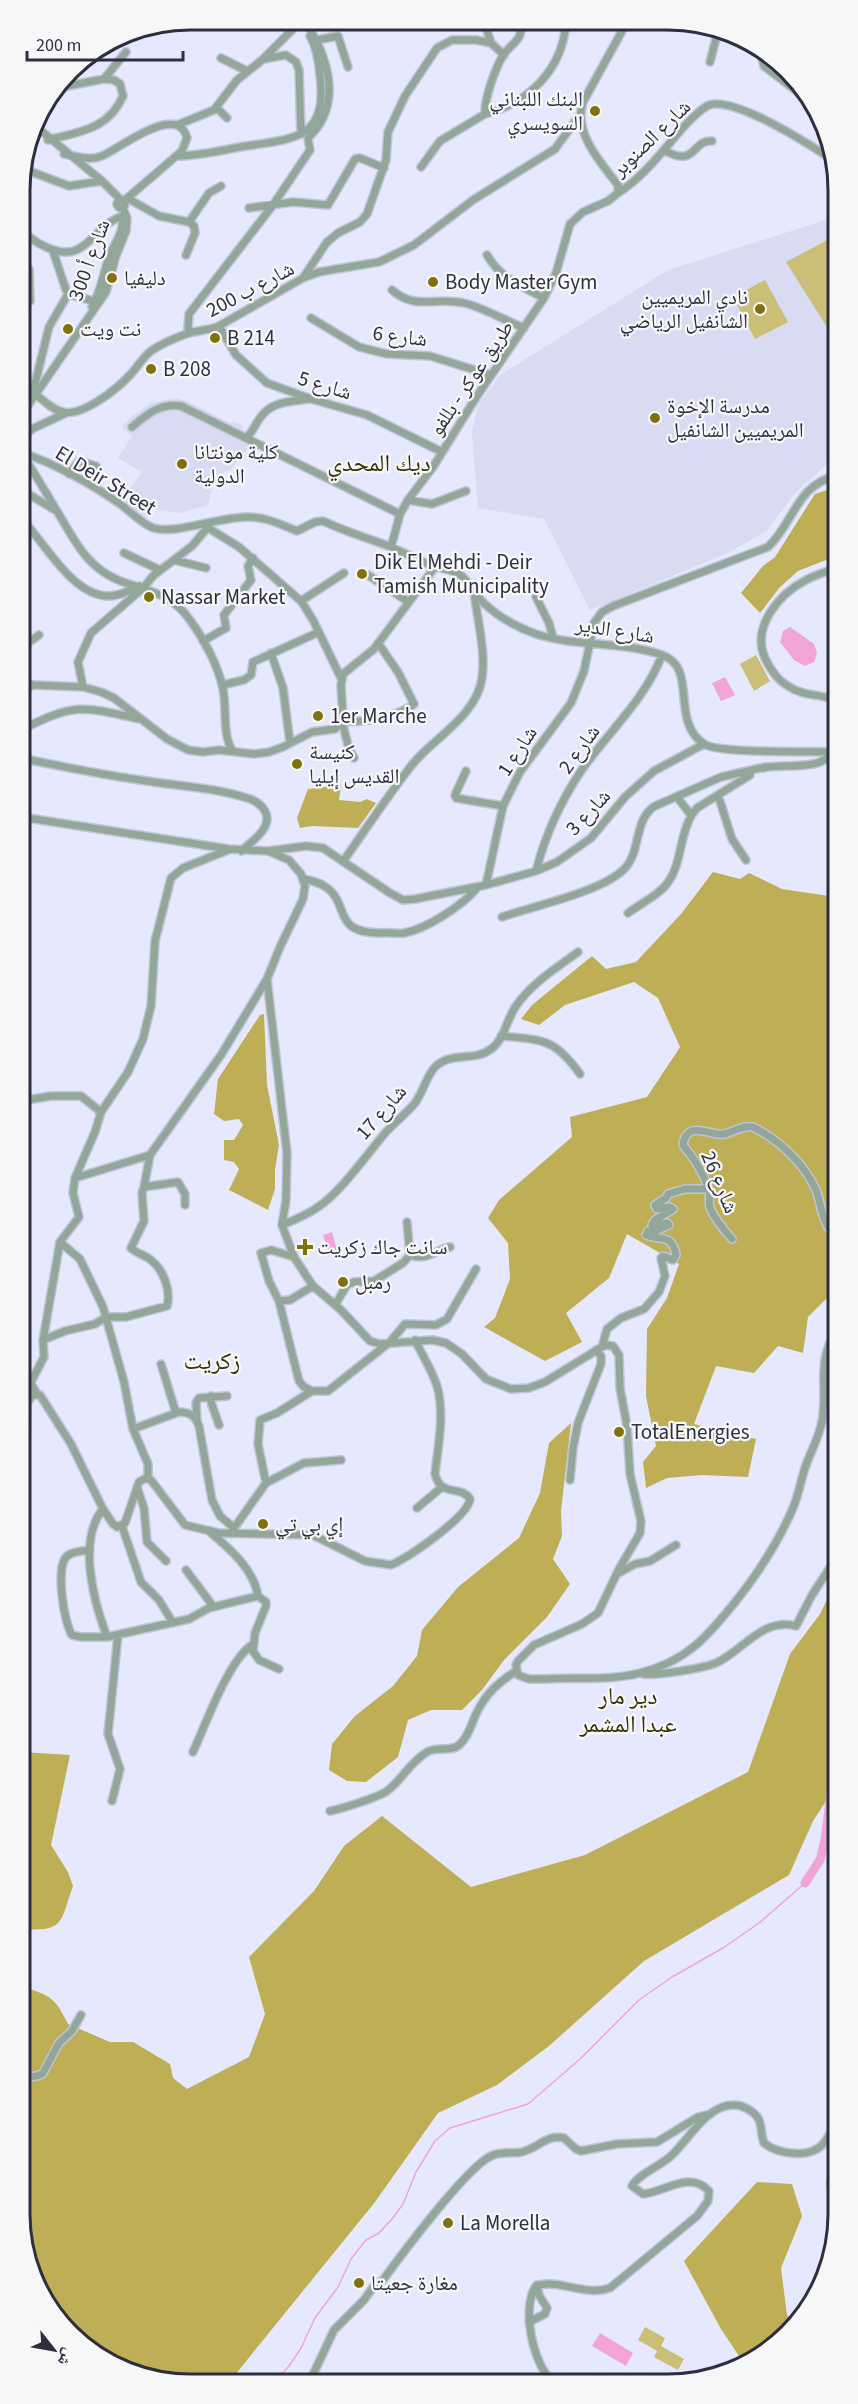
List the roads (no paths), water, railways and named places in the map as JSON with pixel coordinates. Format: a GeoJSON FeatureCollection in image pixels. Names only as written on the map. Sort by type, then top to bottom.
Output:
{"type":"FeatureCollection","features":[{"type":"Feature","properties":{"kind":"street"},"geometry":{"type":"LineString","coordinates":[[68,154],[90,159],[102,156],[144,132],[166,124],[177,125],[217,108],[230,87],[293,30]]}},
{"type":"Feature","properties":{"kind":"street"},"geometry":{"type":"LineString","coordinates":[[176,156],[199,155],[288,139],[301,134],[316,119],[322,103],[319,53],[307,30]]}},
{"type":"Feature","properties":{"kind":"street"},"geometry":{"type":"LineString","coordinates":[[191,332],[188,323],[193,309],[273,205],[310,150],[308,138],[325,116],[329,94],[317,40],[309,30]]}},
{"type":"Feature","properties":{"kind":"street"},"geometry":{"type":"LineString","coordinates":[[487,30],[491,43],[504,55]]}},
{"type":"Feature","properties":{"kind":"street"},"geometry":{"type":"LineString","coordinates":[[484,114],[485,103],[504,55],[518,41],[520,30]]}},
{"type":"Feature","properties":{"kind":"street"},"geometry":{"type":"LineString","coordinates":[[421,167],[440,141],[484,114],[508,107],[526,96],[539,84],[559,55],[565,30]]}},
{"type":"Feature","properties":{"kind":"street"},"geometry":{"type":"LineString","coordinates":[[618,192],[618,185],[599,162],[579,116],[583,102],[623,30]]}},
{"type":"Feature","properties":{"kind":"street"},"geometry":{"type":"LineString","coordinates":[[317,40],[338,36],[348,67]]}},
{"type":"Feature","properties":{"kind":"street"},"geometry":{"type":"LineString","coordinates":[[710,62],[716,37]]}},
{"type":"Feature","properties":{"kind":"street"},"geometry":{"type":"LineString","coordinates":[[303,278],[327,242],[365,217],[384,168],[387,137],[392,124],[405,96],[437,48],[446,42],[459,40],[491,43]]}},
{"type":"Feature","properties":{"kind":"street"},"geometry":{"type":"LineString","coordinates":[[104,79],[126,51]]}},
{"type":"Feature","properties":{"kind":"street"},"geometry":{"type":"LineString","coordinates":[[262,60],[286,55],[296,62],[301,134]]}},
{"type":"Feature","properties":{"kind":"street"},"geometry":{"type":"LineString","coordinates":[[221,58],[247,71]]}},
{"type":"Feature","properties":{"kind":"street"},"geometry":{"type":"LineString","coordinates":[[763,61],[764,66],[788,84]]}},
{"type":"Feature","properties":{"kind":"street"},"geometry":{"type":"LineString","coordinates":[[50,140],[93,128],[104,120],[119,103],[124,92],[120,84],[114,80],[104,79],[69,86]]}},
{"type":"Feature","properties":{"kind":"street","name":"شارع الصنوبر"},"geometry":{"type":"LineString","coordinates":[[618,192],[630,185],[701,111],[707,106],[720,103],[785,130],[824,155]]}},
{"type":"Feature","properties":{"kind":"street"},"geometry":{"type":"LineString","coordinates":[[217,108],[227,118]]}},
{"type":"Feature","properties":{"kind":"street","name":"شارع ب 200"},"geometry":{"type":"LineString","coordinates":[[30,431],[66,413],[87,408],[129,376],[153,350],[191,332],[209,331],[303,278],[319,272],[380,262],[414,245],[473,200],[555,149],[579,116]]}},
{"type":"Feature","properties":{"kind":"street"},"geometry":{"type":"LineString","coordinates":[[30,239],[53,251],[73,252],[83,248],[110,221],[122,205],[185,147],[187,138],[185,132],[177,125]]}},
{"type":"Feature","properties":{"kind":"street","name":"شارع أ 300"},"geometry":{"type":"LineString","coordinates":[[30,399],[52,373],[98,302],[122,236],[122,205],[100,181],[41,132]]}},
{"type":"Feature","properties":{"kind":"street"},"geometry":{"type":"LineString","coordinates":[[664,150],[673,155],[684,156],[690,154],[704,142],[712,141]]}},
{"type":"Feature","properties":{"kind":"street"},"geometry":{"type":"LineString","coordinates":[[249,208],[293,202],[328,205],[357,158],[384,168]]}},
{"type":"Feature","properties":{"kind":"street"},"geometry":{"type":"LineString","coordinates":[[31,172],[69,186],[100,181]]}},
{"type":"Feature","properties":{"kind":"street"},"geometry":{"type":"LineString","coordinates":[[189,222],[209,193],[221,186]]}},
{"type":"Feature","properties":{"kind":"street","name":"طريق عوكر - بللفو"},"geometry":{"type":"LineString","coordinates":[[391,547],[400,514],[434,467],[490,375],[544,298],[556,273],[570,224],[583,212],[608,201],[618,192]]}},
{"type":"Feature","properties":{"kind":"street"},"geometry":{"type":"LineString","coordinates":[[122,205],[189,222],[196,231],[186,255]]}},
{"type":"Feature","properties":{"kind":"street"},"geometry":{"type":"LineString","coordinates":[[53,251],[68,294],[98,302]]}},
{"type":"Feature","properties":{"kind":"street"},"geometry":{"type":"LineString","coordinates":[[487,255],[494,266],[507,278],[544,298]]}},
{"type":"Feature","properties":{"kind":"street"},"geometry":{"type":"LineString","coordinates":[[392,290],[409,302],[449,301],[467,304],[524,328]]}},
{"type":"Feature","properties":{"kind":"street"},"geometry":{"type":"LineString","coordinates":[[66,413],[57,410],[35,393],[47,332],[52,319],[68,294]]}},
{"type":"Feature","properties":{"kind":"street","name":"شارع أ 300"},"geometry":{"type":"LineString","coordinates":[[30,401],[98,302]]}},
{"type":"Feature","properties":{"kind":"street","name":"شارع 6"},"geometry":{"type":"LineString","coordinates":[[311,318],[359,347],[387,354],[430,356],[490,375]]}},
{"type":"Feature","properties":{"kind":"street","name":"شارع 5"},"geometry":{"type":"LineString","coordinates":[[219,326],[236,355],[257,375],[281,389],[367,415],[442,452]]}},
{"type":"Feature","properties":{"kind":"street"},"geometry":{"type":"LineString","coordinates":[[52,373],[45,395],[57,410]]}},
{"type":"Feature","properties":{"kind":"street"},"geometry":{"type":"LineString","coordinates":[[253,441],[253,432],[259,418],[273,405],[311,399]]}},
{"type":"Feature","properties":{"kind":"street"},"geometry":{"type":"LineString","coordinates":[[132,427],[157,408],[173,405],[193,411],[400,514]]}},
{"type":"Feature","properties":{"kind":"street"},"geometry":{"type":"LineString","coordinates":[[246,438],[253,432]]}},
{"type":"Feature","properties":{"kind":"street","name":"El Deir Street"},"geometry":{"type":"LineString","coordinates":[[30,455],[112,499],[153,528],[179,528],[249,517],[276,521],[297,531],[315,522],[323,521],[435,567],[462,575],[474,591]]}},
{"type":"Feature","properties":{"kind":"street"},"geometry":{"type":"LineString","coordinates":[[69,474],[79,460],[96,466]]}},
{"type":"Feature","properties":{"kind":"street"},"geometry":{"type":"LineString","coordinates":[[30,467],[82,550],[97,567],[112,577],[162,594],[178,605],[203,642],[222,685],[227,738],[233,751]]}},
{"type":"Feature","properties":{"kind":"street","name":"شارع 1"},"geometry":{"type":"LineString","coordinates":[[483,885],[503,806],[520,772],[571,703],[584,671],[594,623],[605,609],[768,547],[780,534],[809,489],[828,478]]}},
{"type":"Feature","properties":{"kind":"street"},"geometry":{"type":"LineString","coordinates":[[408,501],[432,504],[466,491]]}},
{"type":"Feature","properties":{"kind":"street"},"geometry":{"type":"LineString","coordinates":[[30,495],[57,512]]}},
{"type":"Feature","properties":{"kind":"street"},"geometry":{"type":"LineString","coordinates":[[200,523],[253,558],[301,601],[341,678],[342,721],[349,749],[354,758]]}},
{"type":"Feature","properties":{"kind":"street"},"geometry":{"type":"LineString","coordinates":[[30,527],[57,562],[89,591],[110,596],[141,587]]}},
{"type":"Feature","properties":{"kind":"street"},"geometry":{"type":"LineString","coordinates":[[83,687],[78,662],[91,633],[160,570],[192,546],[208,527]]}},
{"type":"Feature","properties":{"kind":"street"},"geometry":{"type":"LineString","coordinates":[[124,554],[160,570]]}},
{"type":"Feature","properties":{"kind":"street"},"geometry":{"type":"LineString","coordinates":[[203,642],[226,628],[224,615],[251,580],[248,566],[253,558]]}},
{"type":"Feature","properties":{"kind":"street"},"geometry":{"type":"LineString","coordinates":[[174,560],[206,568]]}},
{"type":"Feature","properties":{"kind":"street"},"geometry":{"type":"LineString","coordinates":[[341,678],[378,643],[435,567]]}},
{"type":"Feature","properties":{"kind":"street"},"geometry":{"type":"LineString","coordinates":[[828,571],[806,579],[788,593],[763,625],[761,637],[767,664],[784,684],[796,691],[828,698]]}},
{"type":"Feature","properties":{"kind":"street"},"geometry":{"type":"LineString","coordinates":[[301,601],[344,573]]}},
{"type":"Feature","properties":{"kind":"street"},"geometry":{"type":"LineString","coordinates":[[368,575],[408,602]]}},
{"type":"Feature","properties":{"kind":"street"},"geometry":{"type":"LineString","coordinates":[[344,860],[411,766],[463,714],[479,689],[482,678],[481,642],[474,591]]}},
{"type":"Feature","properties":{"kind":"street","name":"شارع الدير"},"geometry":{"type":"LineString","coordinates":[[474,591],[502,618],[529,631],[552,638],[662,654],[670,658],[678,667],[683,683],[685,717],[704,744]]}},
{"type":"Feature","properties":{"kind":"street"},"geometry":{"type":"LineString","coordinates":[[536,597],[549,622],[552,638]]}},
{"type":"Feature","properties":{"kind":"street"},"geometry":{"type":"LineString","coordinates":[[222,685],[244,680],[251,675],[252,663],[319,632]]}},
{"type":"Feature","properties":{"kind":"street"},"geometry":{"type":"LineString","coordinates":[[30,642],[39,635]]}},
{"type":"Feature","properties":{"kind":"street"},"geometry":{"type":"LineString","coordinates":[[31,684],[83,687],[101,692],[114,698],[167,739],[188,750],[262,753],[312,732],[335,729],[342,721],[368,721],[404,710],[414,704],[398,672],[378,643]]}},
{"type":"Feature","properties":{"kind":"street"},"geometry":{"type":"LineString","coordinates":[[271,653],[283,688],[290,743]]}},
{"type":"Feature","properties":{"kind":"street","name":"شارع 2"},"geometry":{"type":"LineString","coordinates":[[537,871],[554,820],[565,799],[581,772],[635,703],[662,654]]}},
{"type":"Feature","properties":{"kind":"street"},"geometry":{"type":"LineString","coordinates":[[30,725],[52,714],[85,708],[143,720]]}},
{"type":"Feature","properties":{"kind":"street"},"geometry":{"type":"LineString","coordinates":[[215,750],[227,738]]}},
{"type":"Feature","properties":{"kind":"street"},"geometry":{"type":"LineString","coordinates":[[704,744],[714,747],[756,750],[828,752]]}},
{"type":"Feature","properties":{"kind":"street","name":"شارع 3"},"geometry":{"type":"LineString","coordinates":[[30,818],[241,851],[268,851],[285,847],[314,846],[323,848],[344,860],[379,886],[403,900],[483,885],[537,871],[557,862],[585,843],[600,829],[625,797],[654,771],[704,744]]}},
{"type":"Feature","properties":{"kind":"street"},"geometry":{"type":"LineString","coordinates":[[502,917],[571,896],[618,874],[631,859],[641,825],[650,809],[721,777],[765,767],[819,763],[828,758]]}},
{"type":"Feature","properties":{"kind":"street"},"geometry":{"type":"LineString","coordinates":[[30,760],[116,777],[195,787],[252,800],[265,810],[267,820],[264,828],[241,851]]}},
{"type":"Feature","properties":{"kind":"street"},"geometry":{"type":"LineString","coordinates":[[628,913],[665,886],[676,865],[691,815],[697,808],[765,767]]}},
{"type":"Feature","properties":{"kind":"street"},"geometry":{"type":"LineString","coordinates":[[466,771],[456,798],[503,806]]}},
{"type":"Feature","properties":{"kind":"street"},"geometry":{"type":"LineString","coordinates":[[718,795],[732,839],[746,860]]}},
{"type":"Feature","properties":{"kind":"street"},"geometry":{"type":"LineString","coordinates":[[677,797],[691,815]]}},
{"type":"Feature","properties":{"kind":"street"},"geometry":{"type":"LineString","coordinates":[[122,1526],[117,1527],[113,1524],[103,1509],[71,1444],[31,1382],[44,1357],[44,1340],[60,1242],[79,1217],[73,1193],[75,1178],[101,1112],[128,1072],[143,1040],[151,1006],[155,942],[171,878],[183,868],[229,849]]}},
{"type":"Feature","properties":{"kind":"street"},"geometry":{"type":"LineString","coordinates":[[268,851],[289,860],[304,879],[318,882],[330,890],[338,900],[349,924],[360,931],[403,933],[425,926],[483,885]]}},
{"type":"Feature","properties":{"kind":"street"},"geometry":{"type":"LineString","coordinates":[[44,1340],[65,1331],[96,1324],[106,1317],[137,1315],[167,1306],[169,1299],[164,1277],[158,1267],[131,1248],[144,1221],[142,1193],[150,1155],[221,1055],[267,979],[277,952],[303,899],[304,879]]}},
{"type":"Feature","properties":{"kind":"street","name":"شارع 17"},"geometry":{"type":"LineString","coordinates":[[282,1226],[311,1212],[327,1200],[388,1129],[415,1103],[433,1069],[441,1062],[451,1057],[490,1051],[523,996],[537,982],[578,952]]}},
{"type":"Feature","properties":{"kind":"street"},"geometry":{"type":"LineString","coordinates":[[267,979],[286,1153],[286,1200],[282,1226],[294,1257],[313,1286],[370,1341],[380,1344],[415,1340],[446,1343],[462,1354],[486,1379],[511,1389],[529,1388],[559,1375],[599,1348],[613,1346],[619,1354],[620,1388],[627,1425],[630,1474],[641,1521],[640,1533],[598,1613],[582,1624],[534,1645],[520,1657],[516,1671],[493,1687],[476,1713],[470,1730],[458,1746],[447,1749],[436,1748],[427,1752],[410,1765],[387,1791],[345,1808],[330,1811]]}},
{"type":"Feature","properties":{"kind":"street"},"geometry":{"type":"LineString","coordinates":[[501,1036],[550,1043],[570,1060],[580,1074]]}},
{"type":"Feature","properties":{"kind":"street"},"geometry":{"type":"LineString","coordinates":[[30,1100],[51,1096],[81,1096],[101,1112]]}},
{"type":"Feature","properties":{"kind":"street","name":"شارع 26"},"geometry":{"type":"LineString","coordinates":[[732,1239],[722,1229],[710,1208],[708,1188],[696,1160],[684,1147],[684,1140],[697,1130],[719,1135],[748,1126],[779,1143],[790,1154],[815,1189],[828,1230]]}},
{"type":"Feature","properties":{"kind":"street"},"geometry":{"type":"LineString","coordinates":[[75,1178],[150,1155]]}},
{"type":"Feature","properties":{"kind":"street"},"geometry":{"type":"LineString","coordinates":[[144,1186],[178,1182],[185,1194],[185,1204]]}},
{"type":"Feature","properties":{"kind":"street"},"geometry":{"type":"LineString","coordinates":[[570,1480],[578,1423],[601,1364],[599,1348],[607,1329],[621,1318],[644,1309],[659,1292],[665,1276],[662,1256],[672,1260],[675,1257],[675,1251],[668,1240],[646,1235],[648,1231],[655,1231],[669,1224],[652,1224],[673,1209],[669,1207],[657,1209],[656,1205],[668,1194],[677,1191],[708,1188]]}},
{"type":"Feature","properties":{"kind":"street"},"geometry":{"type":"LineString","coordinates":[[335,1305],[347,1285],[354,1282],[374,1281],[403,1263],[410,1255],[407,1221]]}},
{"type":"Feature","properties":{"kind":"street"},"geometry":{"type":"LineString","coordinates":[[60,1242],[80,1259],[106,1317],[124,1382],[133,1429],[148,1464],[150,1472],[148,1479]]}},
{"type":"Feature","properties":{"kind":"street"},"geometry":{"type":"LineString","coordinates":[[410,1255],[431,1256],[441,1249],[450,1247]]}},
{"type":"Feature","properties":{"kind":"street"},"geometry":{"type":"LineString","coordinates":[[294,1257],[271,1250],[261,1253],[269,1281],[279,1301],[299,1381],[304,1388],[312,1391],[328,1391],[390,1342],[405,1324],[436,1325],[447,1319],[476,1269]]}},
{"type":"Feature","properties":{"kind":"street"},"geometry":{"type":"LineString","coordinates":[[279,1301],[290,1300],[313,1286]]}},
{"type":"Feature","properties":{"kind":"street"},"geometry":{"type":"LineString","coordinates":[[148,1479],[186,1525],[210,1532],[313,1535],[365,1561],[391,1565],[446,1528],[468,1508],[470,1503],[468,1495],[464,1492],[442,1487],[437,1482],[435,1474],[440,1418],[439,1394],[434,1377],[415,1340]]}},
{"type":"Feature","properties":{"kind":"street"},"geometry":{"type":"LineString","coordinates":[[638,1674],[672,1661],[710,1634],[753,1581],[770,1554],[794,1506],[807,1462],[817,1441],[824,1412],[822,1380],[828,1343]]}},
{"type":"Feature","properties":{"kind":"street"},"geometry":{"type":"LineString","coordinates":[[161,1364],[176,1413]]}},
{"type":"Feature","properties":{"kind":"street"},"geometry":{"type":"LineString","coordinates":[[266,1483],[258,1444],[260,1420],[277,1413],[312,1391]]}},
{"type":"Feature","properties":{"kind":"street"},"geometry":{"type":"LineString","coordinates":[[30,1398],[37,1394]]}},
{"type":"Feature","properties":{"kind":"street"},"geometry":{"type":"LineString","coordinates":[[211,1396],[219,1425]]}},
{"type":"Feature","properties":{"kind":"street"},"geometry":{"type":"LineString","coordinates":[[226,1396],[199,1398],[196,1403],[197,1421],[212,1500],[220,1516],[232,1531]]}},
{"type":"Feature","properties":{"kind":"street"},"geometry":{"type":"LineString","coordinates":[[133,1429],[176,1413],[187,1412],[197,1421]]}},
{"type":"Feature","properties":{"kind":"street"},"geometry":{"type":"LineString","coordinates":[[232,1531],[266,1483],[304,1463],[341,1460]]}},
{"type":"Feature","properties":{"kind":"street"},"geometry":{"type":"LineString","coordinates":[[148,1479],[141,1480],[137,1487],[122,1526],[141,1582],[159,1600],[173,1623]]}},
{"type":"Feature","properties":{"kind":"street"},"geometry":{"type":"LineString","coordinates":[[137,1487],[144,1508],[147,1542],[166,1562]]}},
{"type":"Feature","properties":{"kind":"street"},"geometry":{"type":"LineString","coordinates":[[417,1508],[442,1487]]}},
{"type":"Feature","properties":{"kind":"street"},"geometry":{"type":"LineString","coordinates":[[103,1509],[95,1518],[90,1550],[89,1579],[107,1637]]}},
{"type":"Feature","properties":{"kind":"street"},"geometry":{"type":"LineString","coordinates":[[210,1532],[233,1551],[243,1564],[258,1596],[266,1602],[252,1651],[259,1660],[279,1669]]}},
{"type":"Feature","properties":{"kind":"street"},"geometry":{"type":"LineString","coordinates":[[617,1574],[635,1564],[650,1561],[676,1545]]}},
{"type":"Feature","properties":{"kind":"street"},"geometry":{"type":"LineString","coordinates":[[90,1550],[71,1554],[63,1562],[61,1575],[63,1604],[72,1635],[81,1637],[118,1635],[189,1619],[213,1606],[258,1596]]}},
{"type":"Feature","properties":{"kind":"street"},"geometry":{"type":"LineString","coordinates":[[186,1570],[213,1606]]}},
{"type":"Feature","properties":{"kind":"street"},"geometry":{"type":"LineString","coordinates":[[516,1671],[521,1677],[529,1679],[648,1675],[714,1664],[745,1641],[769,1628],[780,1624],[796,1626],[828,1571]]}},
{"type":"Feature","properties":{"kind":"street"},"geometry":{"type":"LineString","coordinates":[[112,1801],[120,1769],[108,1734],[118,1635]]}},
{"type":"Feature","properties":{"kind":"street"},"geometry":{"type":"LineString","coordinates":[[192,1752],[242,1652],[252,1645]]}},
{"type":"Feature","properties":{"kind":"street"},"geometry":{"type":"LineString","coordinates":[[30,2077],[43,2073],[58,2043],[72,2031],[81,2015]]}},
{"type":"Feature","properties":{"kind":"street"},"geometry":{"type":"LineString","coordinates":[[537,2285],[546,2283],[595,2292],[610,2288],[698,2217],[708,2202],[709,2191],[703,2184],[694,2181],[679,2183],[643,2194],[632,2186],[638,2177],[667,2160],[699,2124],[713,2113],[729,2105],[747,2108],[759,2120],[764,2143],[777,2151],[806,2152],[820,2147],[828,2135]]}},
{"type":"Feature","properties":{"kind":"street"},"geometry":{"type":"LineString","coordinates":[[313,2374],[334,2330],[364,2300],[374,2286],[383,2280],[464,2180],[492,2155],[521,2152],[550,2137],[564,2138],[576,2150],[581,2151],[617,2144],[657,2142],[698,2117],[713,2113]]}},
{"type":"Feature","properties":{"kind":"street"},"geometry":{"type":"LineString","coordinates":[[529,2322],[545,2314],[547,2308],[537,2285]]}},
{"type":"Feature","properties":{"kind":"street"},"geometry":{"type":"LineString","coordinates":[[537,2285],[529,2301],[529,2322],[544,2374]]}},
{"type":"Feature","properties":{"kind":"waterway"},"geometry":{"type":"LineString","coordinates":[[805,1883],[820,1860],[828,1817]]}},
{"type":"Feature","properties":{"kind":"waterway"},"geometry":{"type":"LineString","coordinates":[[282,2374],[301,2348],[315,2318],[338,2287],[351,2259],[366,2240],[379,2233],[403,2204],[416,2172],[435,2141],[450,2128],[528,2104],[579,2060],[639,2000],[759,1923],[805,1883]]}},
{"type":"Feature","properties":{"kind":"place","name":"البنك اللبناني السويسري"},"geometry":{"type":"Point","coordinates":[595,111]}},
{"type":"Feature","properties":{"kind":"place","name":"دليفيا"},"geometry":{"type":"Point","coordinates":[112,278]}},
{"type":"Feature","properties":{"kind":"place","name":"Body Master Gym"},"geometry":{"type":"Point","coordinates":[433,282]}},
{"type":"Feature","properties":{"kind":"place","name":"نادي المريميين الشانفيل الرياضي"},"geometry":{"type":"Point","coordinates":[760,309]}},
{"type":"Feature","properties":{"kind":"place","name":"نت ويت"},"geometry":{"type":"Point","coordinates":[68,329]}},
{"type":"Feature","properties":{"kind":"place","name":"B 214"},"geometry":{"type":"Point","coordinates":[215,338]}},
{"type":"Feature","properties":{"kind":"place","name":"B 208"},"geometry":{"type":"Point","coordinates":[151,369]}},
{"type":"Feature","properties":{"kind":"place","name":"مدرسة الإخوة المريميين الشانفيل"},"geometry":{"type":"Point","coordinates":[655,418]}},
{"type":"Feature","properties":{"kind":"place","name":"كلية مونتانا الدولية"},"geometry":{"type":"Point","coordinates":[182,464]}},
{"type":"Feature","properties":{"kind":"place","name":"Dik El Mehdi - Deir Tamish Municipality"},"geometry":{"type":"Point","coordinates":[362,574]}},
{"type":"Feature","properties":{"kind":"place","name":"Nassar Market"},"geometry":{"type":"Point","coordinates":[149,597]}},
{"type":"Feature","properties":{"kind":"place","name":"1er Marche"},"geometry":{"type":"Point","coordinates":[318,716]}},
{"type":"Feature","properties":{"kind":"place","name":"كنيسة القديس إيليا"},"geometry":{"type":"Point","coordinates":[297,764]}},
{"type":"Feature","properties":{"kind":"place","name":"سانت جاك زكريت"},"geometry":{"type":"Point","coordinates":[305,1247]}},
{"type":"Feature","properties":{"kind":"place","name":"رمبل"},"geometry":{"type":"Point","coordinates":[343,1282]}},
{"type":"Feature","properties":{"kind":"place","name":"TotalEnergies"},"geometry":{"type":"Point","coordinates":[619,1432]}},
{"type":"Feature","properties":{"kind":"place","name":"إي بي تي"},"geometry":{"type":"Point","coordinates":[263,1524]}},
{"type":"Feature","properties":{"kind":"place","name":"La Morella"},"geometry":{"type":"Point","coordinates":[448,2223]}},
{"type":"Feature","properties":{"kind":"place","name":"مغارة جعيتا"},"geometry":{"type":"Point","coordinates":[359,2283]}},
{"type":"Feature","properties":{"kind":"district","name":"ديك المحدي"},"geometry":{"type":"Point","coordinates":[379,463]}},
{"type":"Feature","properties":{"kind":"district","name":"زكريت"},"geometry":{"type":"Point","coordinates":[212,1361]}},
{"type":"Feature","properties":{"kind":"district","name":"دير مار عبدا المشمر"},"geometry":{"type":"Point","coordinates":[628,1710]}}]}
